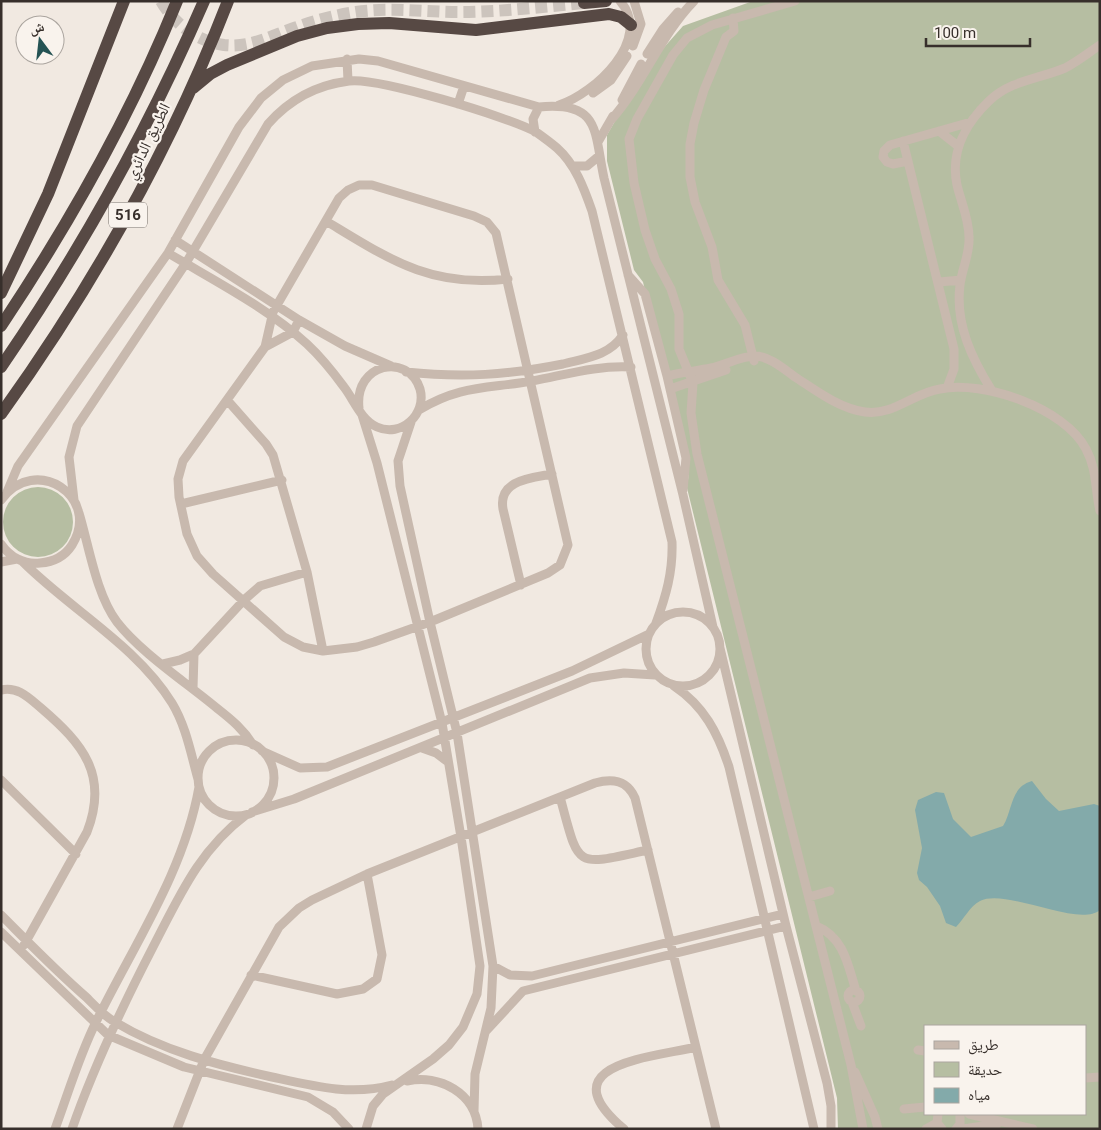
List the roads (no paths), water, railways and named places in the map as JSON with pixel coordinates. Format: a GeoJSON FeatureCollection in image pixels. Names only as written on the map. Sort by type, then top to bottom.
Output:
{"type":"FeatureCollection","features":[{"type":"Feature","properties":{"kind":"highway"},"geometry":{"type":"LineString","coordinates":[[1,293],[48,194],[124,1]]}},
{"type":"Feature","properties":{"kind":"highway","name":"الطريق الدائري"},"geometry":{"type":"LineString","coordinates":[[1,326],[57,236],[106,150],[140,84],[177,1]]}},
{"type":"Feature","properties":{"kind":"highway","name":"الطريق الدائري"},"geometry":{"type":"LineString","coordinates":[[1,367],[58,282],[117,181],[162,92],[204,1]]}},
{"type":"Feature","properties":{"kind":"highway","name":"الطريق الدائري"},"geometry":{"type":"LineString","coordinates":[[1,414],[58,331],[105,256],[144,185],[188,94],[228,1]]}},
{"type":"Feature","properties":{"kind":"highway"},"geometry":{"type":"LineString","coordinates":[[584,3],[606,1]]}},
{"type":"Feature","properties":{"kind":"highway"},"geometry":{"type":"LineString","coordinates":[[188,94],[210,74],[227,65],[297,36],[342,26],[389,23],[476,30],[605,14],[621,17],[630,26]]}},
{"type":"Feature","properties":{"kind":"street"},"geometry":{"type":"LineString","coordinates":[[576,98],[595,86],[610,70],[627,41],[630,26],[628,13],[620,1]]}},
{"type":"Feature","properties":{"kind":"street"},"geometry":{"type":"LineString","coordinates":[[633,46],[641,24],[634,1]]}},
{"type":"Feature","properties":{"kind":"street"},"geometry":{"type":"LineString","coordinates":[[647,54],[669,22],[693,1]]}},
{"type":"Feature","properties":{"kind":"street"},"geometry":{"type":"LineString","coordinates":[[611,120],[628,99],[677,21],[693,1]]}},
{"type":"Feature","properties":{"kind":"street"},"geometry":{"type":"LineString","coordinates":[[795,1],[733,18],[693,33],[677,49],[637,118],[630,139],[634,183],[643,223],[655,259],[677,304],[680,324],[679,349],[693,383],[691,425],[697,454],[851,1066],[862,1126],[881,1128]]}},
{"type":"Feature","properties":{"kind":"street"},"geometry":{"type":"LineString","coordinates":[[733,18],[734,31],[726,37],[694,123],[690,144],[690,177],[695,202],[712,247],[718,280],[745,325],[756,358]]}},
{"type":"Feature","properties":{"kind":"street"},"geometry":{"type":"LineString","coordinates":[[712,25],[721,35],[726,37]]}},
{"type":"Feature","properties":{"kind":"street"},"geometry":{"type":"LineString","coordinates":[[992,391],[965,339],[960,301],[961,280],[968,256],[970,237],[956,178],[958,146],[971,122],[991,99],[1002,90],[1018,82],[1063,69],[1100,45]]}},
{"type":"Feature","properties":{"kind":"street"},"geometry":{"type":"LineString","coordinates":[[8,492],[18,466],[176,240],[239,126],[270,89],[297,72],[321,64],[347,59],[378,61],[539,107],[558,105],[589,95],[606,85],[620,70],[628,56]]}},
{"type":"Feature","properties":{"kind":"street"},"geometry":{"type":"LineString","coordinates":[[347,59],[348,81]]}},
{"type":"Feature","properties":{"kind":"street"},"geometry":{"type":"LineString","coordinates":[[598,142],[642,64]]}},
{"type":"Feature","properties":{"kind":"street"},"geometry":{"type":"LineString","coordinates":[[649,634],[572,671],[453,719],[327,767],[300,768],[253,745],[239,727],[133,639],[118,623],[107,606],[74,500],[69,457],[77,426],[186,263],[268,124],[285,106],[296,98],[321,87],[348,81],[380,84],[458,104],[535,132],[559,150],[572,166],[592,210],[672,542],[672,572],[656,623],[649,634],[646,655],[655,675]]}},
{"type":"Feature","properties":{"kind":"street"},"geometry":{"type":"LineString","coordinates":[[458,104],[464,86]]}},
{"type":"Feature","properties":{"kind":"street"},"geometry":{"type":"LineString","coordinates":[[558,105],[582,112],[591,121],[598,142],[599,156],[683,495],[713,627],[720,648],[783,914],[827,1083],[831,1106],[831,1129]]}},
{"type":"Feature","properties":{"kind":"street"},"geometry":{"type":"LineString","coordinates":[[535,132],[533,118],[539,107]]}},
{"type":"Feature","properties":{"kind":"street"},"geometry":{"type":"LineString","coordinates":[[908,161],[890,163],[883,157],[888,146],[971,122]]}},
{"type":"Feature","properties":{"kind":"street"},"geometry":{"type":"LineString","coordinates":[[939,131],[958,146]]}},
{"type":"Feature","properties":{"kind":"street"},"geometry":{"type":"LineString","coordinates":[[903,141],[939,282],[954,357],[952,375],[947,388]]}},
{"type":"Feature","properties":{"kind":"street"},"geometry":{"type":"LineString","coordinates":[[572,166],[587,166],[599,156]]}},
{"type":"Feature","properties":{"kind":"street"},"geometry":{"type":"LineString","coordinates":[[265,348],[270,316],[343,194],[353,187],[366,184],[474,216],[486,222],[496,233],[508,279],[568,537],[567,552],[560,565],[554,570],[430,622],[357,647],[323,651],[303,647],[284,638],[244,600],[212,574],[197,556],[187,534],[178,479],[183,462],[265,348],[293,332],[299,320]]}},
{"type":"Feature","properties":{"kind":"street"},"geometry":{"type":"LineString","coordinates":[[326,222],[410,269],[447,279],[467,281],[508,279]]}},
{"type":"Feature","properties":{"kind":"street"},"geometry":{"type":"LineString","coordinates":[[176,240],[299,320],[345,346],[406,372],[415,379],[420,389],[421,400],[419,410],[411,422],[400,451],[398,471],[430,622],[457,733],[493,966],[493,987],[486,1031],[475,1074],[474,1111]]}},
{"type":"Feature","properties":{"kind":"street"},"geometry":{"type":"LineString","coordinates":[[168,252],[293,332],[318,356],[360,411],[374,426],[390,430],[401,428],[411,422]]}},
{"type":"Feature","properties":{"kind":"street"},"geometry":{"type":"LineString","coordinates":[[628,275],[645,294],[667,376],[686,458],[683,495]]}},
{"type":"Feature","properties":{"kind":"street"},"geometry":{"type":"LineString","coordinates":[[939,282],[961,280]]}},
{"type":"Feature","properties":{"kind":"street"},"geometry":{"type":"LineString","coordinates":[[406,372],[475,377],[529,371],[601,354],[614,346],[623,334]]}},
{"type":"Feature","properties":{"kind":"street"},"geometry":{"type":"LineString","coordinates":[[670,389],[693,383],[756,358]]}},
{"type":"Feature","properties":{"kind":"street"},"geometry":{"type":"LineString","coordinates":[[667,376],[689,370],[713,368],[756,358],[821,394],[860,411],[884,412],[933,391],[947,388],[963,387],[992,391],[1052,415],[1077,434],[1092,464],[1100,511]]}},
{"type":"Feature","properties":{"kind":"street"},"geometry":{"type":"LineString","coordinates":[[419,410],[438,399],[462,390],[531,381],[597,368],[631,366]]}},
{"type":"Feature","properties":{"kind":"street"},"geometry":{"type":"LineString","coordinates":[[366,1129],[374,1106],[383,1094],[438,1055],[455,1038],[469,1016],[477,994],[479,956],[442,723],[377,463],[360,411],[358,397],[360,386],[366,377],[375,371],[396,368]]}},
{"type":"Feature","properties":{"kind":"street"},"geometry":{"type":"LineString","coordinates":[[228,401],[266,444],[273,455],[282,480],[307,572],[323,651]]}},
{"type":"Feature","properties":{"kind":"street"},"geometry":{"type":"LineString","coordinates":[[521,584],[503,509],[502,497],[513,483],[552,474]]}},
{"type":"Feature","properties":{"kind":"street"},"geometry":{"type":"LineString","coordinates":[[1,500],[8,492],[24,482],[43,480],[55,483],[66,490],[74,500]]}},
{"type":"Feature","properties":{"kind":"street"},"geometry":{"type":"LineString","coordinates":[[181,504],[282,480]]}},
{"type":"Feature","properties":{"kind":"street"},"geometry":{"type":"LineString","coordinates":[[1,562],[20,560],[36,564],[48,563],[60,558],[70,549],[76,538],[80,526],[79,513]]}},
{"type":"Feature","properties":{"kind":"street"},"geometry":{"type":"LineString","coordinates":[[1,544],[149,671],[173,704],[186,737],[199,783],[206,800],[216,811],[231,815],[249,813],[294,799],[445,739],[590,678],[624,673],[655,675],[674,686],[701,709],[719,739],[734,786],[814,1129]]}},
{"type":"Feature","properties":{"kind":"street"},"geometry":{"type":"LineString","coordinates":[[163,664],[194,654],[255,590],[270,582],[307,572]]}},
{"type":"Feature","properties":{"kind":"street"},"geometry":{"type":"LineString","coordinates":[[656,623],[669,615],[685,612],[696,614],[713,627]]}},
{"type":"Feature","properties":{"kind":"street"},"geometry":{"type":"LineString","coordinates":[[124,649],[133,639]]}},
{"type":"Feature","properties":{"kind":"street"},"geometry":{"type":"LineString","coordinates":[[674,686],[693,685],[702,681],[716,667],[720,648]]}},
{"type":"Feature","properties":{"kind":"street"},"geometry":{"type":"LineString","coordinates":[[193,688],[194,654]]}},
{"type":"Feature","properties":{"kind":"street"},"geometry":{"type":"LineString","coordinates":[[1,690],[19,691],[73,737],[89,763],[95,786],[96,800],[87,832],[20,951]]}},
{"type":"Feature","properties":{"kind":"street"},"geometry":{"type":"LineString","coordinates":[[55,1129],[95,1023],[178,859],[192,823],[202,763],[211,750],[232,741],[253,745]]}},
{"type":"Feature","properties":{"kind":"street"},"geometry":{"type":"LineString","coordinates":[[422,748],[436,753],[448,762]]}},
{"type":"Feature","properties":{"kind":"street"},"geometry":{"type":"LineString","coordinates":[[72,1129],[108,1034],[194,869],[220,835],[268,799],[273,784],[273,769],[262,751]]}},
{"type":"Feature","properties":{"kind":"street"},"geometry":{"type":"LineString","coordinates":[[1,780],[76,854]]}},
{"type":"Feature","properties":{"kind":"street"},"geometry":{"type":"LineString","coordinates":[[177,1129],[204,1060],[251,975],[286,919],[312,900],[367,874],[560,797],[603,781],[611,780],[626,785],[635,798],[716,1129]]}},
{"type":"Feature","properties":{"kind":"street"},"geometry":{"type":"LineString","coordinates":[[560,797],[574,849],[581,857],[595,861],[648,850]]}},
{"type":"Feature","properties":{"kind":"street"},"geometry":{"type":"LineString","coordinates":[[251,975],[337,994],[354,992],[377,979],[382,954],[367,874]]}},
{"type":"Feature","properties":{"kind":"street"},"geometry":{"type":"LineString","coordinates":[[809,897],[830,891]]}},
{"type":"Feature","properties":{"kind":"street"},"geometry":{"type":"LineString","coordinates":[[493,966],[502,972],[520,977],[671,943],[783,914]]}},
{"type":"Feature","properties":{"kind":"street"},"geometry":{"type":"LineString","coordinates":[[1,915],[101,1011],[115,1022],[159,1044],[204,1060],[333,1089],[366,1090],[418,1078],[443,1083],[464,1097],[474,1111],[479,1127]]}},
{"type":"Feature","properties":{"kind":"street"},"geometry":{"type":"LineString","coordinates":[[486,1031],[523,991],[786,926]]}},
{"type":"Feature","properties":{"kind":"street"},"geometry":{"type":"LineString","coordinates":[[816,926],[832,936],[841,946],[856,991],[859,994],[860,998],[852,1002],[861,1026]]}},
{"type":"Feature","properties":{"kind":"street"},"geometry":{"type":"LineString","coordinates":[[1,932],[108,1034],[148,1053],[198,1072],[308,1097],[333,1112],[350,1129]]}},
{"type":"Feature","properties":{"kind":"street"},"geometry":{"type":"LineString","coordinates":[[594,961],[597,972]]}},
{"type":"Feature","properties":{"kind":"street"},"geometry":{"type":"LineString","coordinates":[[624,1129],[603,1110],[599,1102],[598,1080],[603,1073],[620,1064],[696,1047]]}},
{"type":"Feature","properties":{"kind":"street"},"geometry":{"type":"LineString","coordinates":[[851,1066],[881,1128]]}},
{"type":"Feature","properties":{"kind":"street"},"geometry":{"type":"LineString","coordinates":[[1086,1078],[1100,1077]]}},
{"type":"Feature","properties":{"kind":"street"},"geometry":{"type":"LineString","coordinates":[[904,1109],[924,1107]]}},
{"type":"Feature","properties":{"kind":"street"},"geometry":{"type":"LineString","coordinates":[[956,1129],[960,1124],[960,1115]]}},
{"type":"Feature","properties":{"kind":"street"},"geometry":{"type":"LineString","coordinates":[[973,1115],[1033,1129]]}},
{"type":"Feature","properties":{"kind":"street"},"geometry":{"type":"LineString","coordinates":[[926,1129],[939,1122]]}},
{"type":"Feature","properties":{"kind":"street"},"geometry":{"type":"LineString","coordinates":[[963,1129],[1002,1123]]}},
{"type":"Feature","properties":{"kind":"water"},"geometry":{"type":"Polygon","coordinates":[[[1032,781],[1046,799],[1059,811],[1094,804],[1100,806],[1100,910],[1090,914],[1076,914],[1059,912],[1007,899],[992,898],[976,903],[956,927],[946,923],[940,906],[927,887],[919,880],[917,873],[922,848],[915,810],[918,800],[936,792],[944,793],[953,819],[971,837],[1003,826],[1016,794],[1020,788],[1032,781]]]}},
{"type":"Feature","properties":{"kind":"tunnel"},"geometry":{"type":"LineString","coordinates":[[161,1],[173,17],[196,36],[224,45],[253,43],[311,22],[356,12],[395,10],[474,12],[584,3]]}}]}
